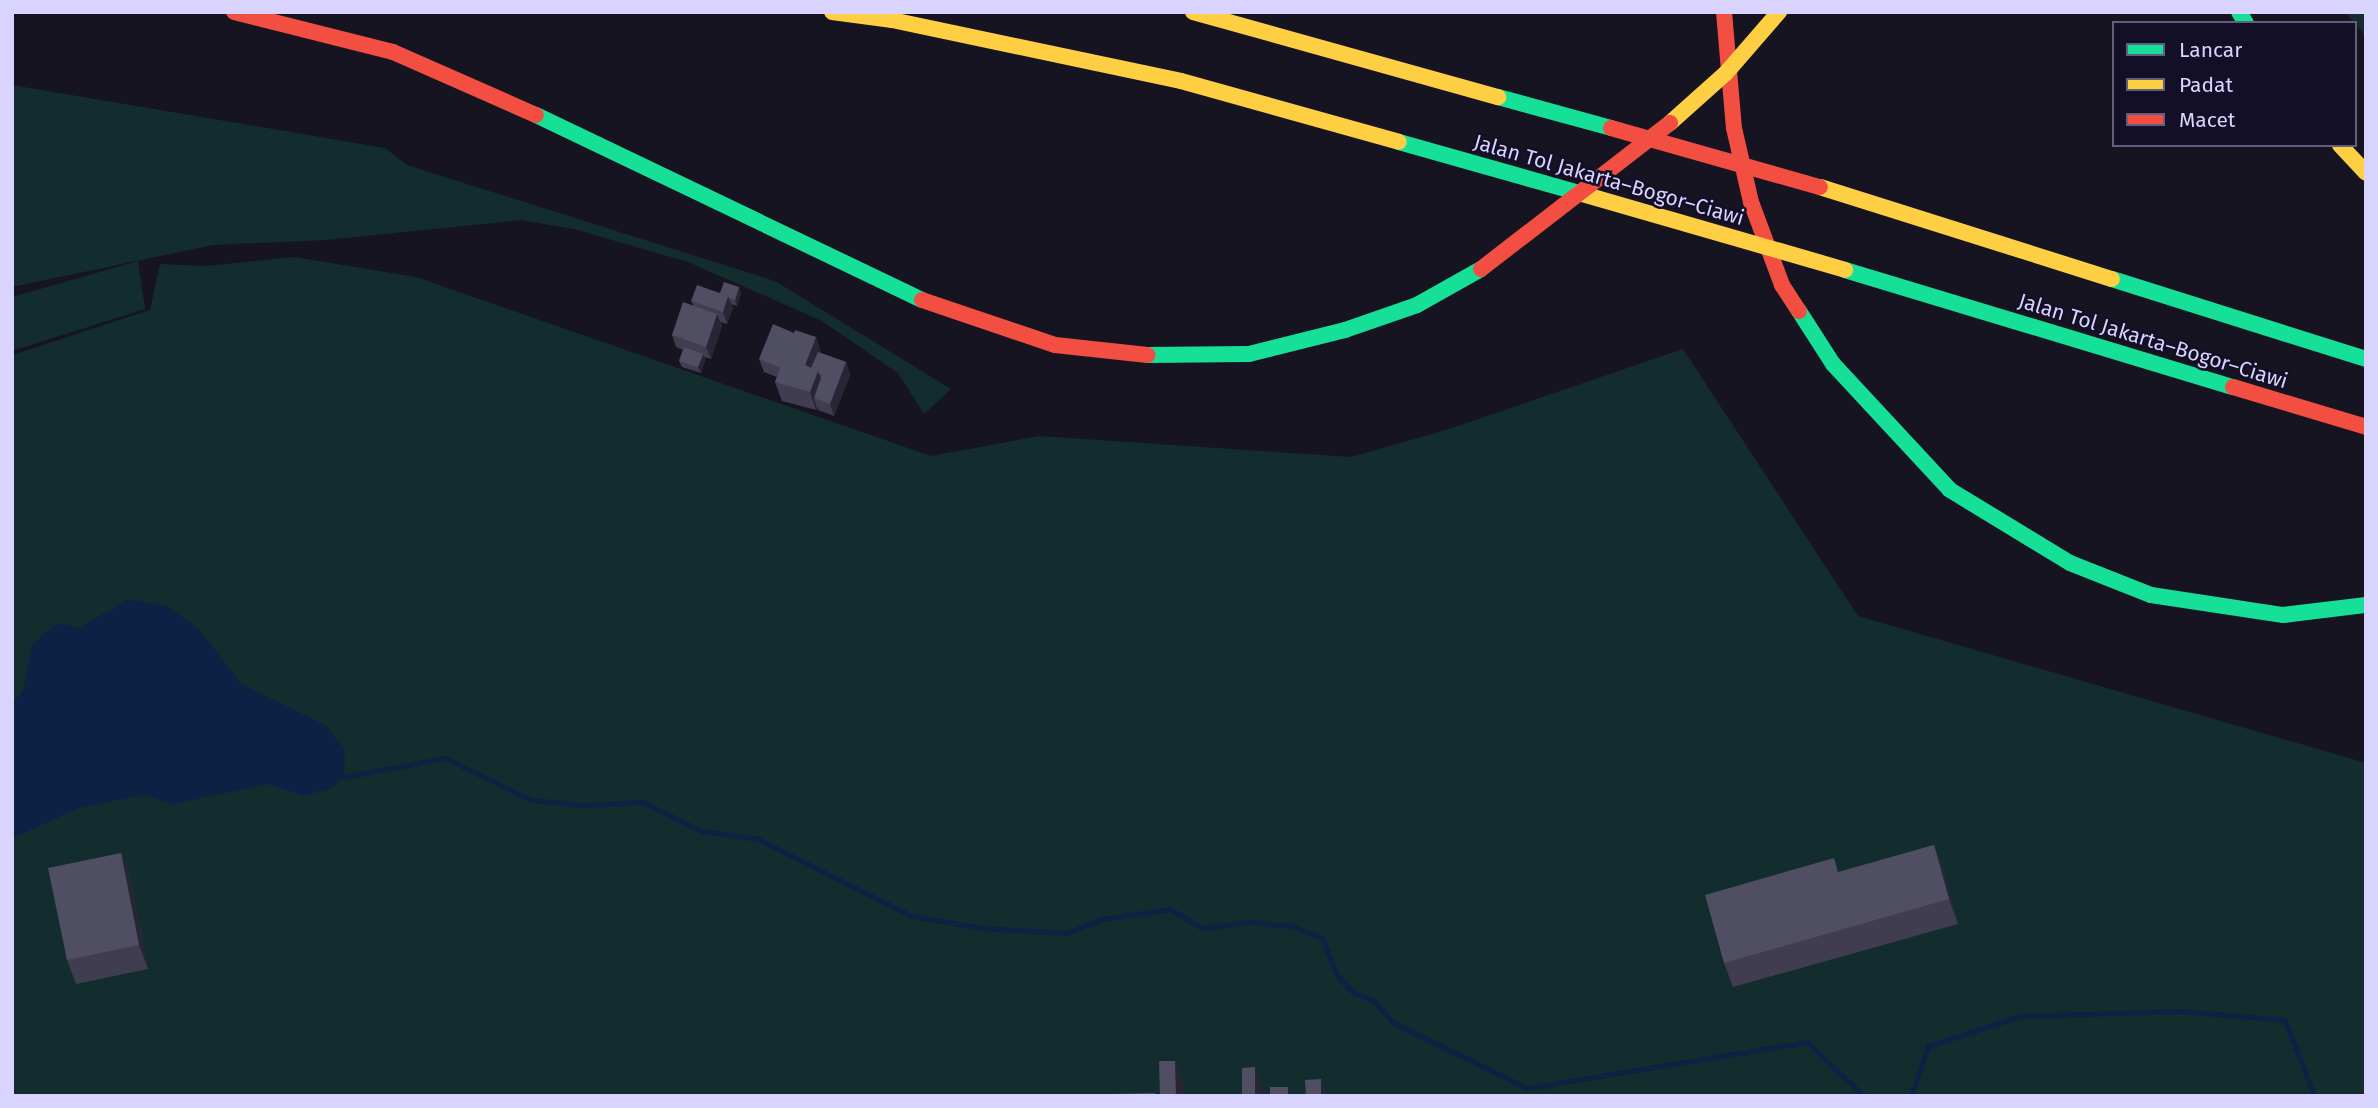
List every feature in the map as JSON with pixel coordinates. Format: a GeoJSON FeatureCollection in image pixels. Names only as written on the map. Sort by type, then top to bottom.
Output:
{"type":"FeatureCollection","features":[{"type":"Feature","properties":{"kind":"highway"},"geometry":{"type":"LineString","coordinates":[[234,12],[406,57],[508,102],[940,309],[1055,345],[1161,355],[1249,354],[1345,330],[1417,305],[1481,269],[1651,141],[1726,73],[1779,12]]}},
{"type":"Feature","properties":{"kind":"highway","name":"Jalan Tol Jakarta–Bogor–Ciawi"},"geometry":{"type":"LineString","coordinates":[[832,12],[892,20],[1181,81],[1845,270],[2366,427]]}},
{"type":"Feature","properties":{"kind":"highway"},"geometry":{"type":"LineString","coordinates":[[1194,12],[1820,187],[2366,359]]}},
{"type":"Feature","properties":{"kind":"highway"},"geometry":{"type":"LineString","coordinates":[[1724,12],[1734,128],[1751,202],[1782,285],[1833,365],[1950,490],[2070,563],[2151,595],[2283,615],[2366,605]]}},
{"type":"Feature","properties":{"kind":"highway"},"geometry":{"type":"LineString","coordinates":[[2342,147],[2366,173]]}},
{"type":"Feature","properties":{"kind":"green space"},"geometry":{"type":"Polygon","coordinates":[[[2344,12],[2366,12],[2366,37],[2357,26],[2357,21],[2353,21],[2344,12]]]}},
{"type":"Feature","properties":{"kind":"green space"},"geometry":{"type":"Polygon","coordinates":[[[12,85],[385,148],[407,165],[775,281],[951,389],[924,414],[898,373],[822,321],[688,262],[574,229],[521,220],[326,240],[213,245],[12,287],[12,85]]]}},
{"type":"Feature","properties":{"kind":"green space"},"geometry":{"type":"Polygon","coordinates":[[[295,257],[416,277],[931,456],[1039,436],[1351,457],[1449,429],[1683,349],[1858,616],[2366,763],[2366,1096],[12,1096],[12,355],[150,310],[160,264],[205,266],[295,257]]]}},
{"type":"Feature","properties":{"kind":"green space"},"geometry":{"type":"Polygon","coordinates":[[[138,261],[145,309],[12,351],[12,297],[138,261]]]}},
{"type":"Feature","properties":{"kind":"water"},"geometry":{"type":"Polygon","coordinates":[[[128,599],[168,607],[199,629],[241,684],[325,725],[345,749],[344,777],[331,788],[304,796],[268,784],[173,804],[143,795],[79,808],[12,838],[12,704],[23,691],[32,645],[57,623],[80,628],[128,599]]]}},
{"type":"Feature","properties":{"kind":"building"},"geometry":{"type":"Polygon","coordinates":[[[724,282],[739,287],[735,300],[720,293],[724,282]]]}},
{"type":"Feature","properties":{"kind":"building"},"geometry":{"type":"Polygon","coordinates":[[[697,285],[728,296],[723,312],[691,301],[697,285]]]}},
{"type":"Feature","properties":{"kind":"building"},"geometry":{"type":"Polygon","coordinates":[[[683,302],[717,314],[706,347],[672,335],[683,302]]]}},
{"type":"Feature","properties":{"kind":"building"},"geometry":{"type":"Polygon","coordinates":[[[773,324],[794,333],[781,368],[759,359],[773,324]]]}},
{"type":"Feature","properties":{"kind":"building"},"geometry":{"type":"Polygon","coordinates":[[[795,330],[816,337],[805,365],[818,371],[810,392],[775,382],[795,330]]]}},
{"type":"Feature","properties":{"kind":"building"},"geometry":{"type":"Polygon","coordinates":[[[684,347],[703,354],[698,367],[679,361],[684,347]]]}},
{"type":"Feature","properties":{"kind":"building"},"geometry":{"type":"Polygon","coordinates":[[[818,352],[846,362],[830,404],[814,398],[822,375],[811,368],[818,352]]]}},
{"type":"Feature","properties":{"kind":"building"},"geometry":{"type":"Polygon","coordinates":[[[1934,845],[1949,899],[1724,963],[1705,895],[1834,858],[1838,872],[1934,845]]]}},
{"type":"Feature","properties":{"kind":"building"},"geometry":{"type":"Polygon","coordinates":[[[121,853],[139,945],[67,960],[48,868],[121,853]]]}},
{"type":"Feature","properties":{"kind":"building"},"geometry":{"type":"Polygon","coordinates":[[[1159,1061],[1175,1061],[1176,1096],[1160,1096],[1159,1061]]]}},
{"type":"Feature","properties":{"kind":"building"},"geometry":{"type":"Polygon","coordinates":[[[1255,1067],[1255,1096],[1242,1096],[1242,1068],[1255,1067]]]}},
{"type":"Feature","properties":{"kind":"building"},"geometry":{"type":"Polygon","coordinates":[[[1321,1079],[1321,1096],[1306,1096],[1305,1080],[1321,1079]]]}},
{"type":"Feature","properties":{"kind":"building"},"geometry":{"type":"Polygon","coordinates":[[[1270,1087],[1288,1087],[1288,1096],[1270,1096],[1270,1087]]]}},
{"type":"Feature","properties":{"kind":"building"},"geometry":{"type":"Polygon","coordinates":[[[1155,1093],[1155,1096],[1113,1096],[1113,1094],[1155,1093]]]}},
{"type":"Feature","properties":{"kind":"waterway"},"geometry":{"type":"LineString","coordinates":[[344,777],[445,758],[531,800],[583,805],[643,802],[701,831],[758,839],[912,916],[981,928],[1067,933],[1101,919],[1170,909],[1202,928],[1250,922],[1291,926],[1322,938],[1337,976],[1354,993],[1374,1001],[1392,1022],[1527,1088],[1807,1042],[1864,1096]]}},
{"type":"Feature","properties":{"kind":"waterway"},"geometry":{"type":"LineString","coordinates":[[1911,1096],[1928,1046],[2021,1016],[2182,1011],[2285,1020],[2314,1096]]}},
{"type":"Feature","properties":{"kind":"traffic: fast"},"geometry":{"type":"LineString","coordinates":[[2239,12],[2245,21]]}},
{"type":"Feature","properties":{"kind":"traffic: fast"},"geometry":{"type":"LineString","coordinates":[[1498,97],[1611,128]]}},
{"type":"Feature","properties":{"kind":"traffic: fast"},"geometry":{"type":"LineString","coordinates":[[536,115],[922,300]]}},
{"type":"Feature","properties":{"kind":"traffic: fast"},"geometry":{"type":"LineString","coordinates":[[1399,142],[1579,193]]}},
{"type":"Feature","properties":{"kind":"traffic: fast"},"geometry":{"type":"LineString","coordinates":[[1147,355],[1249,354],[1345,330],[1417,305],[1481,269]]}},
{"type":"Feature","properties":{"kind":"traffic: fast"},"geometry":{"type":"LineString","coordinates":[[1845,270],[2233,387]]}},
{"type":"Feature","properties":{"kind":"traffic: fast"},"geometry":{"type":"LineString","coordinates":[[2112,279],[2366,359]]}},
{"type":"Feature","properties":{"kind":"traffic: fast"},"geometry":{"type":"LineString","coordinates":[[1799,311],[1833,364],[1950,490],[2070,563],[2151,595],[2283,615],[2366,605]]}},
{"type":"Feature","properties":{"kind":"traffic: slow"},"geometry":{"type":"LineString","coordinates":[[832,12],[892,20],[1181,81],[1399,142]]}},
{"type":"Feature","properties":{"kind":"traffic: slow"},"geometry":{"type":"LineString","coordinates":[[1193,12],[1498,97]]}},
{"type":"Feature","properties":{"kind":"traffic: slow"},"geometry":{"type":"LineString","coordinates":[[1670,123],[1726,73],[1779,12]]}},
{"type":"Feature","properties":{"kind":"traffic: slow"},"geometry":{"type":"LineString","coordinates":[[2342,147],[2366,173]]}},
{"type":"Feature","properties":{"kind":"traffic: slow"},"geometry":{"type":"LineString","coordinates":[[1820,187],[2112,279]]}},
{"type":"Feature","properties":{"kind":"traffic: slow"},"geometry":{"type":"LineString","coordinates":[[1579,193],[1845,270]]}},
{"type":"Feature","properties":{"kind":"traffic: jam"},"geometry":{"type":"LineString","coordinates":[[234,12],[393,52],[536,115]]}},
{"type":"Feature","properties":{"kind":"traffic: jam"},"geometry":{"type":"LineString","coordinates":[[1724,12],[1734,128],[1751,202],[1782,285],[1799,311]]}},
{"type":"Feature","properties":{"kind":"traffic: jam"},"geometry":{"type":"LineString","coordinates":[[1481,269],[1670,123]]}},
{"type":"Feature","properties":{"kind":"traffic: jam"},"geometry":{"type":"LineString","coordinates":[[1611,128],[1820,187]]}},
{"type":"Feature","properties":{"kind":"traffic: jam"},"geometry":{"type":"LineString","coordinates":[[922,300],[1055,345],[1147,355]]}},
{"type":"Feature","properties":{"kind":"traffic: jam"},"geometry":{"type":"LineString","coordinates":[[2233,387],[2366,427]]}}]}
